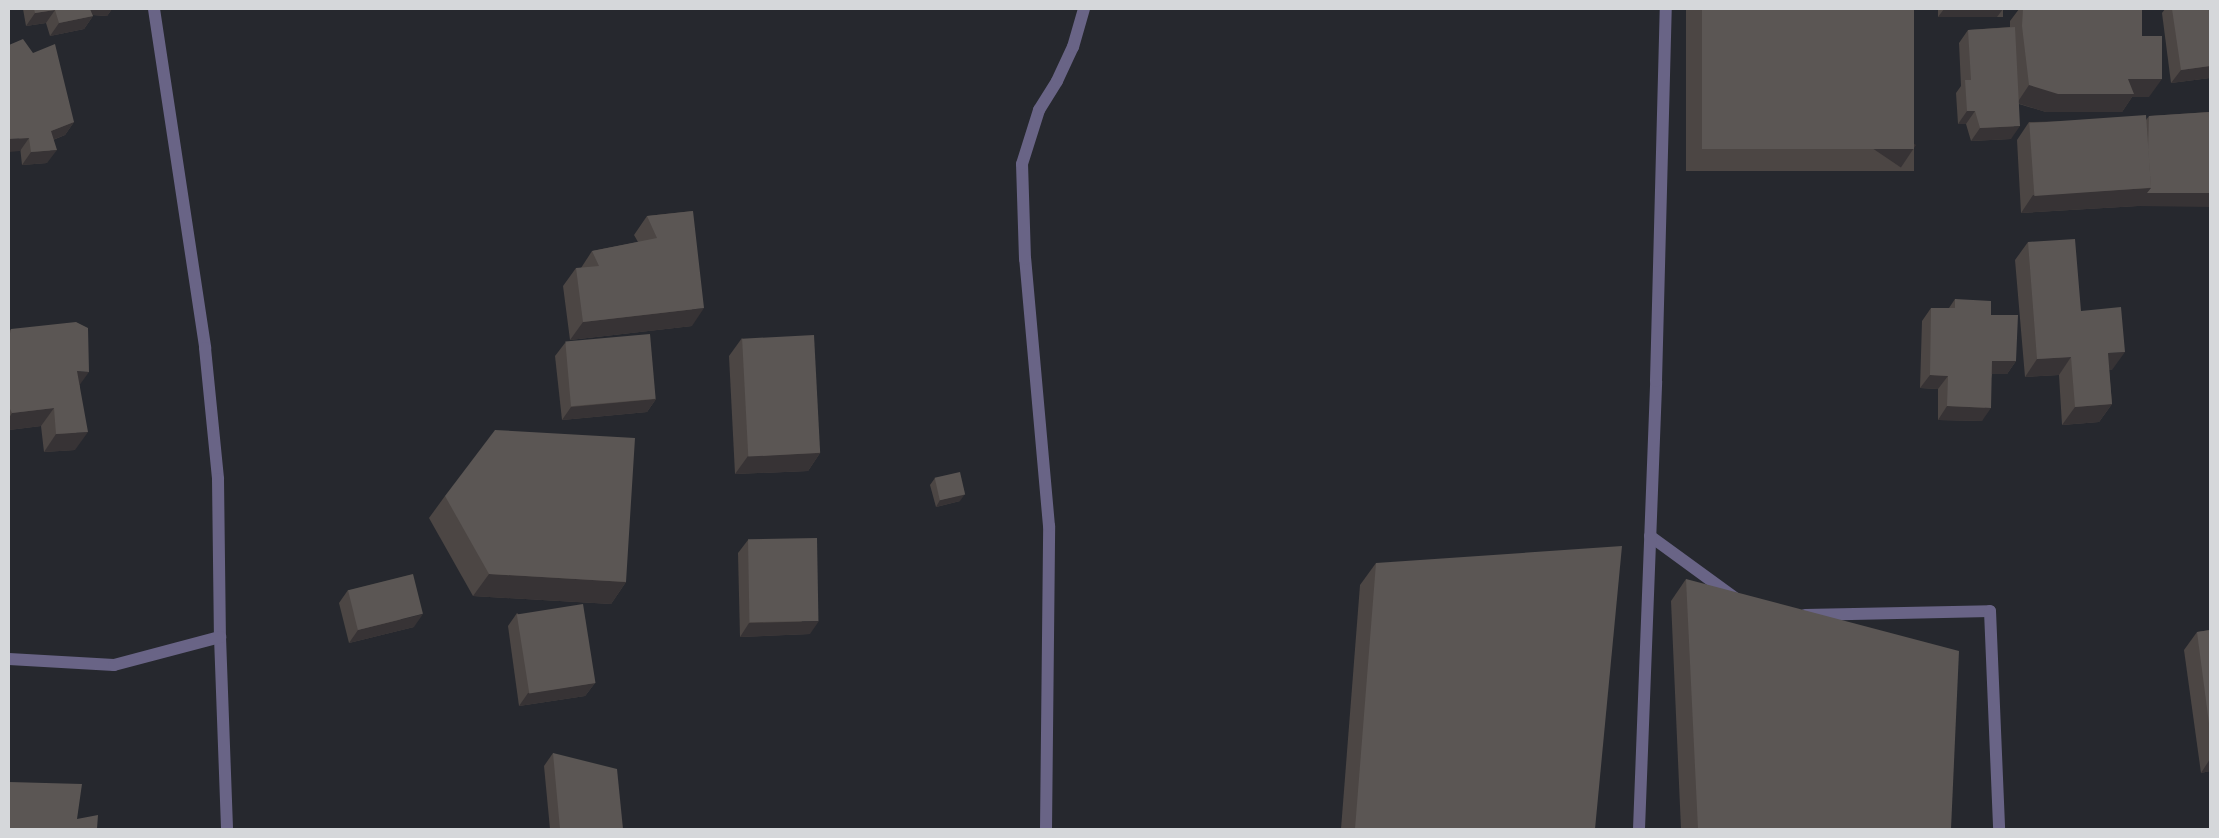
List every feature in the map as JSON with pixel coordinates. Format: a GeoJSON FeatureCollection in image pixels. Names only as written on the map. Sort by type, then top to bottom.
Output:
{"type":"FeatureCollection","features":[{"type":"Feature","properties":{"kind":"street"},"geometry":{"type":"LineString","coordinates":[[154,9],[206,358],[218,479],[220,637],[227,829]]}},
{"type":"Feature","properties":{"kind":"street"},"geometry":{"type":"LineString","coordinates":[[1046,829],[1049,526],[1024,259],[1022,164],[1039,110],[1057,81],[1073,46],[1084,9]]}},
{"type":"Feature","properties":{"kind":"street"},"geometry":{"type":"LineString","coordinates":[[1639,829],[1666,9]]}},
{"type":"Feature","properties":{"kind":"street"},"geometry":{"type":"LineString","coordinates":[[1650,536],[1737,600],[1746,603]]}},
{"type":"Feature","properties":{"kind":"street"},"geometry":{"type":"LineString","coordinates":[[1793,615],[1990,611],[1999,829]]}},
{"type":"Feature","properties":{"kind":"street"},"geometry":{"type":"LineString","coordinates":[[9,659],[114,665],[220,637]]}},
{"type":"Feature","properties":{"kind":"building"},"geometry":{"type":"Polygon","coordinates":[[[34,9],[90,9],[93,16],[59,23],[55,10],[35,13],[34,9]]]}},
{"type":"Feature","properties":{"kind":"building"},"geometry":{"type":"Polygon","coordinates":[[[1702,9],[1914,9],[1914,149],[1702,149],[1702,9]]]}},
{"type":"Feature","properties":{"kind":"building"},"geometry":{"type":"Polygon","coordinates":[[[2023,9],[2142,9],[2142,36],[2162,36],[2162,79],[2128,79],[2134,94],[2058,94],[2029,85],[2022,26],[2023,9]]]}},
{"type":"Feature","properties":{"kind":"building"},"geometry":{"type":"Polygon","coordinates":[[[2172,9],[2210,9],[2210,66],[2181,70],[2172,9]]]}},
{"type":"Feature","properties":{"kind":"building"},"geometry":{"type":"Polygon","coordinates":[[[2015,27],[2020,126],[1980,128],[1975,111],[1967,111],[1965,80],[1971,80],[1968,30],[2015,27]]]}},
{"type":"Feature","properties":{"kind":"building"},"geometry":{"type":"Polygon","coordinates":[[[23,39],[33,53],[55,44],[74,122],[51,131],[57,150],[31,152],[29,138],[9,139],[9,45],[23,39]]]}},
{"type":"Feature","properties":{"kind":"building"},"geometry":{"type":"Polygon","coordinates":[[[2210,112],[2210,193],[2147,193],[2151,188],[2148,150],[2149,116],[2210,112]]]}},
{"type":"Feature","properties":{"kind":"building"},"geometry":{"type":"Polygon","coordinates":[[[2146,115],[2151,188],[2034,196],[2029,123],[2146,115]]]}},
{"type":"Feature","properties":{"kind":"building"},"geometry":{"type":"Polygon","coordinates":[[[693,211],[704,308],[583,322],[576,268],[599,266],[592,251],[657,238],[647,216],[693,211]]]}},
{"type":"Feature","properties":{"kind":"building"},"geometry":{"type":"Polygon","coordinates":[[[2075,239],[2081,311],[2121,307],[2125,352],[2108,353],[2112,404],[2075,407],[2071,357],[2037,359],[2028,242],[2075,239]]]}},
{"type":"Feature","properties":{"kind":"building"},"geometry":{"type":"Polygon","coordinates":[[[1955,299],[1991,301],[1991,315],[2018,315],[2016,361],[1992,361],[1991,408],[1947,406],[1948,376],[1930,375],[1931,308],[1955,308],[1955,299]]]}},
{"type":"Feature","properties":{"kind":"building"},"geometry":{"type":"Polygon","coordinates":[[[76,322],[88,328],[89,372],[77,371],[88,432],[56,434],[54,408],[12,413],[9,407],[9,338],[11,329],[76,322]]]}},
{"type":"Feature","properties":{"kind":"building"},"geometry":{"type":"Polygon","coordinates":[[[650,334],[656,399],[571,406],[565,341],[650,334]]]}},
{"type":"Feature","properties":{"kind":"building"},"geometry":{"type":"Polygon","coordinates":[[[814,335],[820,453],[748,457],[742,339],[814,335]]]}},
{"type":"Feature","properties":{"kind":"building"},"geometry":{"type":"Polygon","coordinates":[[[495,430],[635,438],[626,582],[489,574],[445,496],[495,430]]]}},
{"type":"Feature","properties":{"kind":"building"},"geometry":{"type":"Polygon","coordinates":[[[960,472],[965,494],[940,500],[935,478],[960,472]]]}},
{"type":"Feature","properties":{"kind":"building"},"geometry":{"type":"Polygon","coordinates":[[[817,538],[818,621],[749,622],[748,539],[817,538]]]}},
{"type":"Feature","properties":{"kind":"building"},"geometry":{"type":"Polygon","coordinates":[[[1622,546],[1595,829],[1355,829],[1376,563],[1622,546]]]}},
{"type":"Feature","properties":{"kind":"building"},"geometry":{"type":"Polygon","coordinates":[[[413,574],[423,614],[358,630],[348,590],[413,574]]]}},
{"type":"Feature","properties":{"kind":"building"},"geometry":{"type":"Polygon","coordinates":[[[1686,579],[1959,651],[1951,829],[1698,829],[1686,579]]]}},
{"type":"Feature","properties":{"kind":"building"},"geometry":{"type":"Polygon","coordinates":[[[583,604],[596,683],[529,693],[517,614],[583,604]]]}},
{"type":"Feature","properties":{"kind":"building"},"geometry":{"type":"Polygon","coordinates":[[[2210,630],[2210,731],[2197,632],[2210,630]]]}},
{"type":"Feature","properties":{"kind":"building"},"geometry":{"type":"Polygon","coordinates":[[[553,753],[617,769],[623,829],[560,829],[553,753]]]}},
{"type":"Feature","properties":{"kind":"building"},"geometry":{"type":"Polygon","coordinates":[[[9,782],[82,784],[77,819],[98,815],[97,829],[9,829],[9,782]]]}}]}
